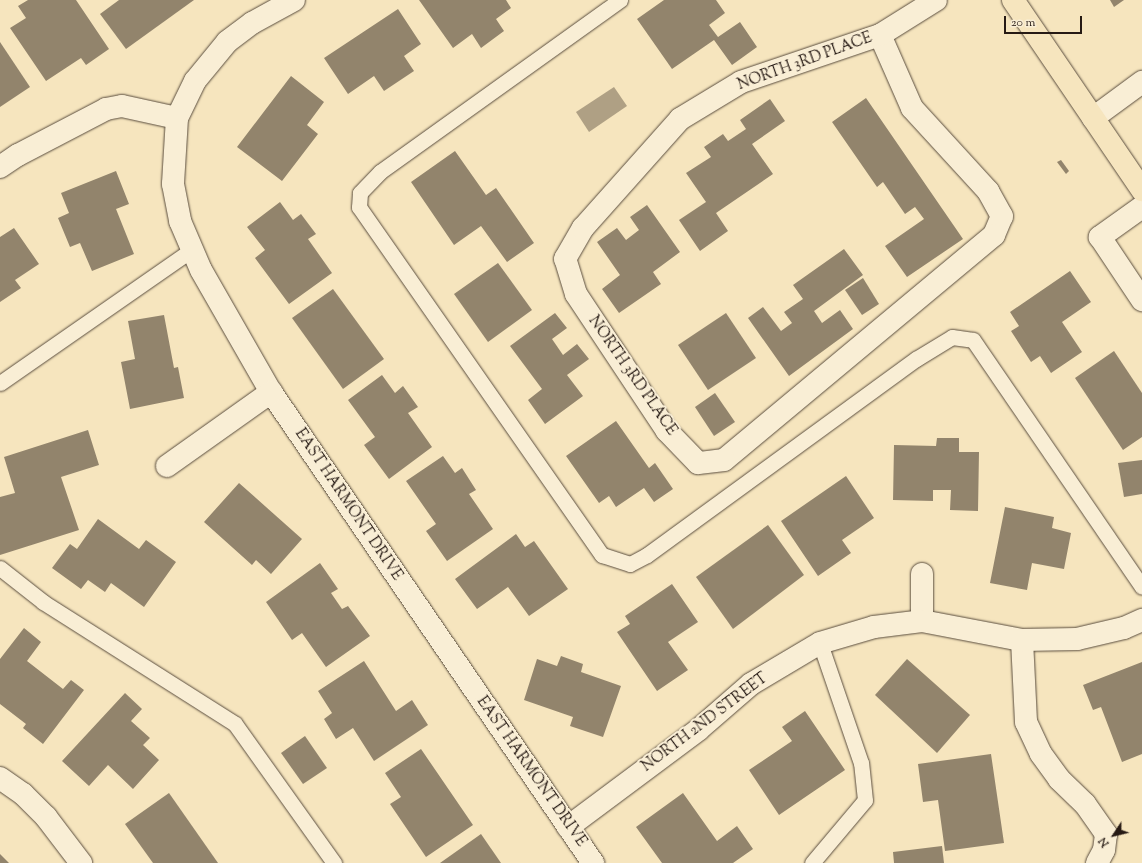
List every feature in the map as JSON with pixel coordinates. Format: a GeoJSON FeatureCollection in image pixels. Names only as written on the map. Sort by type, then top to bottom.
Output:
{"type":"FeatureCollection","features":[{"type":"Feature","properties":{"kind":"main road"},"geometry":{"type":"LineString","coordinates":[[1013,0],[1142,190]]}},
{"type":"Feature","properties":{"kind":"street"},"geometry":{"type":"LineString","coordinates":[[0,167],[18,155],[106,108],[122,106],[177,118],[195,81],[227,42],[252,23],[294,0]]}},
{"type":"Feature","properties":{"kind":"street","name":"NORTH 3RD PLACE"},"geometry":{"type":"LineString","coordinates":[[880,35],[912,108],[988,191],[1002,216],[994,235],[724,460],[698,463],[667,431],[576,294],[565,259],[583,228],[680,119],[741,82],[880,35],[936,0]]}},
{"type":"Feature","properties":{"kind":"street"},"geometry":{"type":"LineString","coordinates":[[1093,118],[1142,82]]}},
{"type":"Feature","properties":{"kind":"street","name":"EAST HARMONT DRIVE"},"geometry":{"type":"LineString","coordinates":[[177,118],[174,184],[180,221],[190,251],[272,392],[593,863]]}},
{"type":"Feature","properties":{"kind":"street"},"geometry":{"type":"LineString","coordinates":[[1142,207],[1100,237],[1142,300]]}},
{"type":"Feature","properties":{"kind":"street"},"geometry":{"type":"LineString","coordinates":[[167,466],[272,392]]}},
{"type":"Feature","properties":{"kind":"street"},"geometry":{"type":"LineString","coordinates":[[922,574],[922,621]]}},
{"type":"Feature","properties":{"kind":"street","name":"NORTH 2ND STREET"},"geometry":{"type":"LineString","coordinates":[[568,827],[698,730],[751,684],[820,643],[874,627],[922,621],[1022,640],[1077,639],[1124,628],[1142,620]]}},
{"type":"Feature","properties":{"kind":"street"},"geometry":{"type":"LineString","coordinates":[[1022,640],[1026,722],[1041,754],[1059,779],[1085,804],[1106,834],[1104,850],[1097,863]]}},
{"type":"Feature","properties":{"kind":"street"},"geometry":{"type":"LineString","coordinates":[[0,778],[23,794],[46,818],[81,863]]}},
{"type":"Feature","properties":{"kind":"lane"},"geometry":{"type":"LineString","coordinates":[[620,0],[380,172],[360,193],[359,207],[602,555],[630,564],[647,555],[916,359],[952,337],[973,340],[1142,586]]}},
{"type":"Feature","properties":{"kind":"lane"},"geometry":{"type":"LineString","coordinates":[[0,383],[190,251]]}},
{"type":"Feature","properties":{"kind":"lane"},"geometry":{"type":"LineString","coordinates":[[0,568],[43,602],[235,724],[334,863]]}},
{"type":"Feature","properties":{"kind":"lane"},"geometry":{"type":"LineString","coordinates":[[812,863],[866,800],[861,763],[820,643]]}},
{"type":"Feature","properties":{"kind":"shaded area"},"geometry":{"type":"Polygon","coordinates":[[[614,87],[627,106],[589,132],[576,112],[614,87]]]}},
{"type":"Feature","properties":{"kind":"building"},"geometry":{"type":"Polygon","coordinates":[[[28,0],[76,0],[109,49],[86,65],[81,58],[46,81],[10,28],[26,18],[18,6],[28,0]]]}},
{"type":"Feature","properties":{"kind":"building"},"geometry":{"type":"Polygon","coordinates":[[[119,0],[194,0],[126,49],[100,14],[119,0]]]}},
{"type":"Feature","properties":{"kind":"building"},"geometry":{"type":"Polygon","coordinates":[[[419,0],[506,0],[511,8],[496,19],[504,31],[481,48],[472,34],[453,48],[419,0]]]}},
{"type":"Feature","properties":{"kind":"building"},"geometry":{"type":"Polygon","coordinates":[[[664,0],[716,0],[725,13],[709,25],[718,37],[740,22],[757,47],[732,65],[714,40],[672,69],[637,19],[664,0]]]}},
{"type":"Feature","properties":{"kind":"building"},"geometry":{"type":"Polygon","coordinates":[[[1110,0],[1124,0],[1114,7],[1110,0]]]}},
{"type":"Feature","properties":{"kind":"building"},"geometry":{"type":"Polygon","coordinates":[[[398,9],[421,44],[404,56],[414,71],[384,91],[374,76],[348,94],[324,58],[398,9]]]}},
{"type":"Feature","properties":{"kind":"building"},"geometry":{"type":"Polygon","coordinates":[[[0,42],[30,87],[0,107],[0,42]]]}},
{"type":"Feature","properties":{"kind":"building"},"geometry":{"type":"Polygon","coordinates":[[[291,76],[324,102],[307,125],[318,134],[282,181],[237,147],[291,76]]]}},
{"type":"Feature","properties":{"kind":"building"},"geometry":{"type":"Polygon","coordinates":[[[866,98],[963,239],[907,277],[885,246],[924,219],[915,207],[905,214],[883,182],[877,187],[832,122],[866,98]]]}},
{"type":"Feature","properties":{"kind":"building"},"geometry":{"type":"Polygon","coordinates":[[[770,99],[785,121],[752,144],[773,174],[716,213],[728,231],[700,251],[679,220],[706,202],[686,173],[711,157],[704,147],[723,134],[728,141],[746,129],[740,120],[770,99]]]}},
{"type":"Feature","properties":{"kind":"building"},"geometry":{"type":"Polygon","coordinates":[[[455,151],[486,195],[496,188],[534,243],[507,262],[481,226],[454,245],[411,182],[455,151]]]}},
{"type":"Feature","properties":{"kind":"building"},"geometry":{"type":"Polygon","coordinates":[[[1061,160],[1069,171],[1066,174],[1057,162],[1061,160]]]}},
{"type":"Feature","properties":{"kind":"building"},"geometry":{"type":"Polygon","coordinates":[[[116,171],[129,204],[116,209],[134,254],[92,271],[80,243],[70,247],[58,218],[69,213],[61,193],[116,171]]]}},
{"type":"Feature","properties":{"kind":"building"},"geometry":{"type":"Polygon","coordinates":[[[280,202],[293,220],[301,214],[316,234],[308,239],[332,273],[289,304],[255,258],[265,250],[247,227],[280,202]]]}},
{"type":"Feature","properties":{"kind":"building"},"geometry":{"type":"Polygon","coordinates":[[[647,205],[680,252],[653,272],[661,284],[619,313],[602,289],[620,275],[597,242],[617,228],[626,240],[639,230],[630,217],[647,205]]]}},
{"type":"Feature","properties":{"kind":"building"},"geometry":{"type":"Polygon","coordinates":[[[14,228],[39,264],[15,280],[21,288],[0,302],[0,237],[14,228]]]}},
{"type":"Feature","properties":{"kind":"building"},"geometry":{"type":"Polygon","coordinates":[[[844,249],[863,275],[814,311],[822,323],[840,310],[853,329],[789,376],[748,318],[763,307],[781,331],[792,323],[784,312],[803,299],[793,285],[844,249]]]}},
{"type":"Feature","properties":{"kind":"building"},"geometry":{"type":"Polygon","coordinates":[[[498,263],[532,310],[488,342],[454,294],[498,263]]]}},
{"type":"Feature","properties":{"kind":"building"},"geometry":{"type":"Polygon","coordinates":[[[1070,271],[1091,302],[1062,322],[1082,352],[1051,373],[1040,356],[1031,362],[1011,331],[1019,326],[1010,312],[1070,271]]]}},
{"type":"Feature","properties":{"kind":"building"},"geometry":{"type":"Polygon","coordinates":[[[863,278],[879,304],[862,315],[845,290],[863,278]]]}},
{"type":"Feature","properties":{"kind":"building"},"geometry":{"type":"Polygon","coordinates":[[[333,289],[384,359],[343,389],[292,318],[333,289]]]}},
{"type":"Feature","properties":{"kind":"building"},"geometry":{"type":"Polygon","coordinates":[[[555,313],[567,328],[552,339],[563,355],[577,344],[589,359],[567,375],[583,396],[545,424],[528,400],[542,389],[510,346],[555,313]]]}},
{"type":"Feature","properties":{"kind":"building"},"geometry":{"type":"Polygon","coordinates":[[[726,313],[756,358],[708,390],[678,345],[726,313]]]}},
{"type":"Feature","properties":{"kind":"building"},"geometry":{"type":"Polygon","coordinates":[[[164,315],[174,368],[178,367],[184,398],[130,409],[121,362],[135,359],[128,321],[164,315]]]}},
{"type":"Feature","properties":{"kind":"building"},"geometry":{"type":"Polygon","coordinates":[[[1114,351],[1142,393],[1142,437],[1123,450],[1075,378],[1114,351]]]}},
{"type":"Feature","properties":{"kind":"building"},"geometry":{"type":"Polygon","coordinates":[[[382,375],[395,393],[403,386],[418,407],[408,413],[432,447],[389,479],[364,445],[375,437],[348,400],[382,375]]]}},
{"type":"Feature","properties":{"kind":"building"},"geometry":{"type":"Polygon","coordinates":[[[715,393],[735,422],[714,436],[695,407],[715,393]]]}},
{"type":"Feature","properties":{"kind":"building"},"geometry":{"type":"Polygon","coordinates":[[[616,421],[649,468],[655,463],[673,489],[654,502],[644,488],[616,507],[609,496],[599,503],[566,456],[616,421]]]}},
{"type":"Feature","properties":{"kind":"building"},"geometry":{"type":"Polygon","coordinates":[[[88,430],[99,465],[61,477],[79,530],[0,555],[0,497],[15,493],[4,457],[88,430]]]}},
{"type":"Feature","properties":{"kind":"building"},"geometry":{"type":"Polygon","coordinates":[[[937,438],[959,438],[959,452],[979,452],[978,511],[950,510],[951,490],[933,490],[933,501],[893,500],[894,445],[936,446],[937,438]]]}},
{"type":"Feature","properties":{"kind":"building"},"geometry":{"type":"Polygon","coordinates":[[[443,456],[455,473],[462,468],[476,490],[469,494],[493,529],[447,561],[426,531],[436,524],[406,481],[443,456]]]}},
{"type":"Feature","properties":{"kind":"building"},"geometry":{"type":"Polygon","coordinates":[[[1142,460],[1142,494],[1124,497],[1118,463],[1142,460]]]}},
{"type":"Feature","properties":{"kind":"building"},"geometry":{"type":"Polygon","coordinates":[[[846,476],[874,518],[842,540],[851,553],[818,576],[781,521],[846,476]]]}},
{"type":"Feature","properties":{"kind":"building"},"geometry":{"type":"Polygon","coordinates":[[[239,483],[302,539],[271,574],[256,560],[252,565],[204,522],[239,483]]]}},
{"type":"Feature","properties":{"kind":"building"},"geometry":{"type":"Polygon","coordinates":[[[1005,507],[1054,517],[1052,528],[1071,533],[1064,569],[1032,563],[1027,590],[990,583],[1005,507]]]}},
{"type":"Feature","properties":{"kind":"building"},"geometry":{"type":"Polygon","coordinates":[[[98,519],[139,549],[146,540],[176,562],[144,607],[111,583],[105,592],[88,580],[81,589],[52,568],[70,544],[77,549],[98,519]]]}},
{"type":"Feature","properties":{"kind":"building"},"geometry":{"type":"Polygon","coordinates":[[[768,525],[804,575],[733,629],[696,577],[768,525]]]}},
{"type":"Feature","properties":{"kind":"building"},"geometry":{"type":"Polygon","coordinates":[[[516,534],[525,547],[534,541],[568,589],[529,616],[508,587],[477,609],[455,579],[516,534]]]}},
{"type":"Feature","properties":{"kind":"building"},"geometry":{"type":"Polygon","coordinates":[[[320,563],[338,589],[331,593],[342,609],[348,606],[370,636],[326,667],[302,633],[292,640],[266,602],[320,563]]]}},
{"type":"Feature","properties":{"kind":"building"},"geometry":{"type":"Polygon","coordinates":[[[672,584],[698,622],[668,642],[688,670],[657,691],[617,632],[630,624],[625,616],[672,584]]]}},
{"type":"Feature","properties":{"kind":"building"},"geometry":{"type":"Polygon","coordinates":[[[24,628],[41,642],[27,661],[63,689],[71,680],[84,690],[43,744],[23,728],[26,724],[0,704],[0,659],[24,628]]]}},
{"type":"Feature","properties":{"kind":"building"},"geometry":{"type":"Polygon","coordinates":[[[561,656],[583,664],[581,672],[621,686],[603,737],[570,726],[573,717],[524,700],[537,659],[557,666],[561,656]]]}},
{"type":"Feature","properties":{"kind":"building"},"geometry":{"type":"Polygon","coordinates":[[[907,659],[970,715],[937,753],[875,695],[907,659]]]}},
{"type":"Feature","properties":{"kind":"building"},"geometry":{"type":"Polygon","coordinates":[[[364,661],[396,711],[412,700],[428,725],[374,761],[353,728],[336,739],[324,719],[332,713],[318,691],[364,661]]]}},
{"type":"Feature","properties":{"kind":"building"},"geometry":{"type":"Polygon","coordinates":[[[1142,662],[1142,754],[1122,762],[1101,707],[1093,710],[1083,685],[1142,662]]]}},
{"type":"Feature","properties":{"kind":"building"},"geometry":{"type":"Polygon","coordinates":[[[125,693],[142,709],[131,721],[150,738],[143,745],[159,760],[133,789],[108,765],[89,786],[62,761],[125,693]]]}},
{"type":"Feature","properties":{"kind":"building"},"geometry":{"type":"Polygon","coordinates":[[[805,711],[845,770],[779,815],[749,770],[792,741],[782,727],[805,711]]]}},
{"type":"Feature","properties":{"kind":"building"},"geometry":{"type":"Polygon","coordinates":[[[305,736],[327,768],[303,784],[281,753],[305,736]]]}},
{"type":"Feature","properties":{"kind":"building"},"geometry":{"type":"Polygon","coordinates":[[[421,749],[473,825],[426,857],[390,804],[401,797],[385,773],[421,749]]]}},
{"type":"Feature","properties":{"kind":"building"},"geometry":{"type":"Polygon","coordinates":[[[991,754],[1004,843],[945,851],[938,800],[923,802],[918,764],[991,754]]]}},
{"type":"Feature","properties":{"kind":"building"},"geometry":{"type":"Polygon","coordinates":[[[169,793],[218,863],[153,863],[125,824],[169,793]]]}},
{"type":"Feature","properties":{"kind":"building"},"geometry":{"type":"Polygon","coordinates":[[[683,793],[717,841],[737,826],[753,849],[733,863],[662,863],[636,827],[683,793]]]}},
{"type":"Feature","properties":{"kind":"building"},"geometry":{"type":"Polygon","coordinates":[[[481,834],[501,863],[440,863],[481,834]]]}},
{"type":"Feature","properties":{"kind":"building"},"geometry":{"type":"Polygon","coordinates":[[[942,846],[944,863],[894,863],[893,852],[942,846]]]}},
{"type":"Feature","properties":{"kind":"building"},"geometry":{"type":"Polygon","coordinates":[[[0,854],[9,863],[0,863],[0,854]]]}}]}
